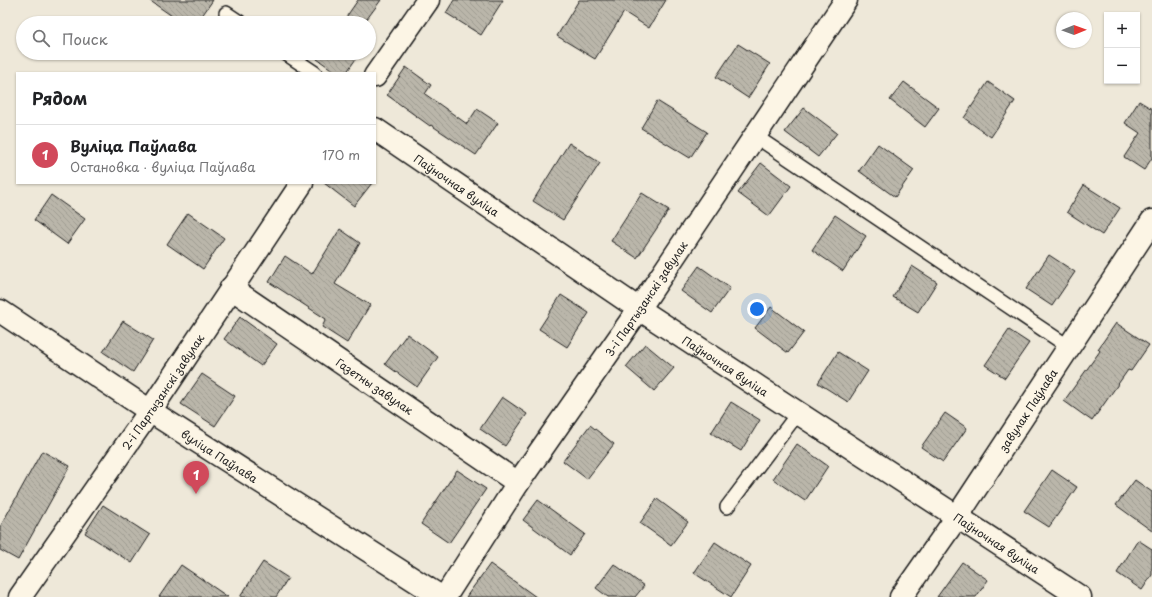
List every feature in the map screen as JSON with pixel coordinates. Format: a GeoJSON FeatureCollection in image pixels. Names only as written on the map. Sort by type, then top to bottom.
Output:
{"type":"FeatureCollection","features":[{"type":"Feature","properties":{"kind":"street"},"geometry":{"type":"LineString","coordinates":[[376,75],[428,0]]}},
{"type":"Feature","properties":{"kind":"street","name":"3-і Партызанскі завулак"},"geometry":{"type":"LineString","coordinates":[[445,597],[518,483],[639,309],[846,0]]}},
{"type":"Feature","properties":{"kind":"street","name":"Паўночная вуліца"},"geometry":{"type":"LineString","coordinates":[[376,130],[639,309],[1080,597]]}},
{"type":"Feature","properties":{"kind":"street","name":"2-і Партызанскі завулак"},"geometry":{"type":"LineString","coordinates":[[20,597],[150,411],[301,184]]}},
{"type":"Feature","properties":{"kind":"street","name":"завулак Паўлава"},"geometry":{"type":"LineString","coordinates":[[901,597],[957,517],[1152,221]]}},
{"type":"Feature","properties":{"kind":"street","name":"Газетны завулак"},"geometry":{"type":"LineString","coordinates":[[231,288],[518,483]]}},
{"type":"Feature","properties":{"kind":"street","name":"вуліца Паўлава"},"geometry":{"type":"LineString","coordinates":[[0,311],[150,411],[442,597]]}},
{"type":"Feature","properties":{"kind":"lane"},"geometry":{"type":"LineString","coordinates":[[226,13],[230,16]]}},
{"type":"Feature","properties":{"kind":"lane"},"geometry":{"type":"LineString","coordinates":[[296,60],[314,72]]}},
{"type":"Feature","properties":{"kind":"lane"},"geometry":{"type":"LineString","coordinates":[[755,136],[1069,347]]}},
{"type":"Feature","properties":{"kind":"lane"},"geometry":{"type":"LineString","coordinates":[[727,507],[798,413]]}},
{"type":"Feature","properties":{"kind":"building"},"geometry":{"type":"Polygon","coordinates":[[[149,0],[213,0],[202,16],[172,16],[149,0]]]}},
{"type":"Feature","properties":{"kind":"building"},"geometry":{"type":"Polygon","coordinates":[[[358,0],[381,0],[369,16],[347,16],[358,0]]]}},
{"type":"Feature","properties":{"kind":"building"},"geometry":{"type":"Polygon","coordinates":[[[454,0],[503,0],[481,35],[446,13],[454,0]]]}},
{"type":"Feature","properties":{"kind":"building"},"geometry":{"type":"Polygon","coordinates":[[[579,0],[666,0],[649,28],[624,12],[595,59],[557,36],[579,0]]]}},
{"type":"Feature","properties":{"kind":"building"},"geometry":{"type":"Polygon","coordinates":[[[738,44],[770,64],[748,98],[716,77],[738,44]]]}},
{"type":"Feature","properties":{"kind":"building"},"geometry":{"type":"Polygon","coordinates":[[[318,60],[355,60],[347,72],[336,72],[318,60]]]}},
{"type":"Feature","properties":{"kind":"building"},"geometry":{"type":"Polygon","coordinates":[[[406,67],[431,85],[425,94],[467,124],[477,109],[498,123],[476,155],[431,125],[430,126],[387,95],[406,67]]]}},
{"type":"Feature","properties":{"kind":"building"},"geometry":{"type":"Polygon","coordinates":[[[904,82],[939,108],[925,127],[890,100],[904,82]]]}},
{"type":"Feature","properties":{"kind":"building"},"geometry":{"type":"Polygon","coordinates":[[[988,82],[1015,101],[991,137],[964,118],[988,82]]]}},
{"type":"Feature","properties":{"kind":"building"},"geometry":{"type":"Polygon","coordinates":[[[657,101],[707,132],[690,158],[641,128],[657,101]]]}},
{"type":"Feature","properties":{"kind":"building"},"geometry":{"type":"Polygon","coordinates":[[[1139,101],[1152,109],[1152,158],[1144,170],[1124,157],[1140,133],[1125,123],[1139,101]]]}},
{"type":"Feature","properties":{"kind":"building"},"geometry":{"type":"Polygon","coordinates":[[[804,108],[837,133],[818,157],[785,132],[804,108]]]}},
{"type":"Feature","properties":{"kind":"building"},"geometry":{"type":"Polygon","coordinates":[[[569,143],[600,163],[563,220],[533,201],[569,143]]]}},
{"type":"Feature","properties":{"kind":"building"},"geometry":{"type":"Polygon","coordinates":[[[878,144],[914,170],[895,197],[859,171],[878,144]]]}},
{"type":"Feature","properties":{"kind":"building"},"geometry":{"type":"Polygon","coordinates":[[[761,163],[791,186],[769,216],[738,193],[761,163]]]}},
{"type":"Feature","properties":{"kind":"building"},"geometry":{"type":"Polygon","coordinates":[[[325,184],[371,184],[354,206],[325,184]]]}},
{"type":"Feature","properties":{"kind":"building"},"geometry":{"type":"Polygon","coordinates":[[[1084,185],[1120,208],[1102,235],[1067,212],[1084,185]]]}},
{"type":"Feature","properties":{"kind":"building"},"geometry":{"type":"Polygon","coordinates":[[[642,193],[669,210],[637,258],[611,241],[642,193]]]}},
{"type":"Feature","properties":{"kind":"building"},"geometry":{"type":"Polygon","coordinates":[[[51,195],[85,219],[67,244],[34,220],[51,195]]]}},
{"type":"Feature","properties":{"kind":"building"},"geometry":{"type":"Polygon","coordinates":[[[188,213],[224,238],[203,269],[167,244],[188,213]]]}},
{"type":"Feature","properties":{"kind":"building"},"geometry":{"type":"Polygon","coordinates":[[[835,215],[866,236],[843,271],[812,250],[835,215]]]}},
{"type":"Feature","properties":{"kind":"building"},"geometry":{"type":"Polygon","coordinates":[[[340,229],[360,243],[335,284],[370,305],[347,343],[322,327],[326,319],[269,282],[285,256],[312,274],[340,229]]]}},
{"type":"Feature","properties":{"kind":"building"},"geometry":{"type":"Polygon","coordinates":[[[1049,255],[1075,272],[1052,306],[1026,289],[1049,255]]]}},
{"type":"Feature","properties":{"kind":"building"},"geometry":{"type":"Polygon","coordinates":[[[699,266],[730,288],[712,313],[681,291],[699,266]]]}},
{"type":"Feature","properties":{"kind":"building"},"geometry":{"type":"Polygon","coordinates":[[[912,266],[937,282],[918,312],[893,297],[912,266]]]}},
{"type":"Feature","properties":{"kind":"building"},"geometry":{"type":"Polygon","coordinates":[[[561,295],[589,313],[567,347],[539,329],[561,295]]]}},
{"type":"Feature","properties":{"kind":"building"},"geometry":{"type":"Polygon","coordinates":[[[771,307],[804,332],[788,353],[755,328],[771,307]]]}},
{"type":"Feature","properties":{"kind":"building"},"geometry":{"type":"Polygon","coordinates":[[[240,317],[277,344],[261,366],[224,339],[240,317]]]}},
{"type":"Feature","properties":{"kind":"building"},"geometry":{"type":"Polygon","coordinates":[[[123,321],[153,340],[133,372],[103,352],[123,321]]]}},
{"type":"Feature","properties":{"kind":"building"},"geometry":{"type":"Polygon","coordinates":[[[1116,323],[1149,345],[1131,371],[1128,370],[1092,421],[1064,401],[1100,351],[1098,349],[1116,323]]]}},
{"type":"Feature","properties":{"kind":"building"},"geometry":{"type":"Polygon","coordinates":[[[1009,330],[1029,343],[1005,378],[985,365],[1009,330]]]}},
{"type":"Feature","properties":{"kind":"building"},"geometry":{"type":"Polygon","coordinates":[[[407,334],[438,357],[417,387],[385,364],[407,334]]]}},
{"type":"Feature","properties":{"kind":"building"},"geometry":{"type":"Polygon","coordinates":[[[645,344],[674,368],[654,391],[626,367],[645,344]]]}},
{"type":"Feature","properties":{"kind":"building"},"geometry":{"type":"Polygon","coordinates":[[[838,352],[868,371],[848,402],[818,383],[838,352]]]}},
{"type":"Feature","properties":{"kind":"building"},"geometry":{"type":"Polygon","coordinates":[[[202,374],[235,396],[215,426],[181,404],[202,374]]]}},
{"type":"Feature","properties":{"kind":"building"},"geometry":{"type":"Polygon","coordinates":[[[502,397],[527,414],[505,446],[480,429],[502,397]]]}},
{"type":"Feature","properties":{"kind":"building"},"geometry":{"type":"Polygon","coordinates":[[[731,402],[760,420],[741,451],[711,433],[731,402]]]}},
{"type":"Feature","properties":{"kind":"building"},"geometry":{"type":"Polygon","coordinates":[[[945,413],[967,428],[943,462],[921,447],[945,413]]]}},
{"type":"Feature","properties":{"kind":"building"},"geometry":{"type":"Polygon","coordinates":[[[590,425],[614,444],[587,479],[563,461],[590,425]]]}},
{"type":"Feature","properties":{"kind":"building"},"geometry":{"type":"Polygon","coordinates":[[[797,444],[828,466],[805,501],[773,479],[797,444]]]}},
{"type":"Feature","properties":{"kind":"building"},"geometry":{"type":"Polygon","coordinates":[[[42,451],[70,466],[18,560],[0,550],[0,527],[42,451]]]}},
{"type":"Feature","properties":{"kind":"building"},"geometry":{"type":"Polygon","coordinates":[[[457,470],[486,489],[449,543],[421,524],[457,470]]]}},
{"type":"Feature","properties":{"kind":"building"},"geometry":{"type":"Polygon","coordinates":[[[1052,470],[1077,487],[1049,527],[1024,511],[1052,470]]]}},
{"type":"Feature","properties":{"kind":"building"},"geometry":{"type":"Polygon","coordinates":[[[1135,480],[1152,492],[1152,531],[1116,505],[1135,480]]]}},
{"type":"Feature","properties":{"kind":"building"},"geometry":{"type":"Polygon","coordinates":[[[657,499],[688,522],[671,545],[640,523],[657,499]]]}},
{"type":"Feature","properties":{"kind":"building"},"geometry":{"type":"Polygon","coordinates":[[[538,500],[585,534],[570,555],[523,520],[538,500]]]}},
{"type":"Feature","properties":{"kind":"building"},"geometry":{"type":"Polygon","coordinates":[[[103,505],[150,535],[132,563],[85,533],[103,505]]]}},
{"type":"Feature","properties":{"kind":"building"},"geometry":{"type":"Polygon","coordinates":[[[1138,540],[1152,549],[1152,575],[1142,590],[1117,573],[1138,540]]]}},
{"type":"Feature","properties":{"kind":"building"},"geometry":{"type":"Polygon","coordinates":[[[715,542],[751,566],[731,597],[694,573],[715,542]]]}},
{"type":"Feature","properties":{"kind":"building"},"geometry":{"type":"Polygon","coordinates":[[[263,562],[288,578],[276,597],[240,597],[263,562]]]}},
{"type":"Feature","properties":{"kind":"building"},"geometry":{"type":"Polygon","coordinates":[[[962,562],[988,580],[976,597],[937,597],[962,562]]]}},
{"type":"Feature","properties":{"kind":"building"},"geometry":{"type":"Polygon","coordinates":[[[490,564],[536,597],[466,597],[490,564]]]}},
{"type":"Feature","properties":{"kind":"building"},"geometry":{"type":"Polygon","coordinates":[[[614,564],[644,586],[635,597],[608,597],[596,588],[614,564]]]}},
{"type":"Feature","properties":{"kind":"building"},"geometry":{"type":"Polygon","coordinates":[[[181,565],[228,597],[159,597],[181,565]]]}},
{"type":"Feature","properties":{"kind":"place","name":"Вуліца Паўлава"},"geometry":{"type":"Point","coordinates":[196,494]}}]}
